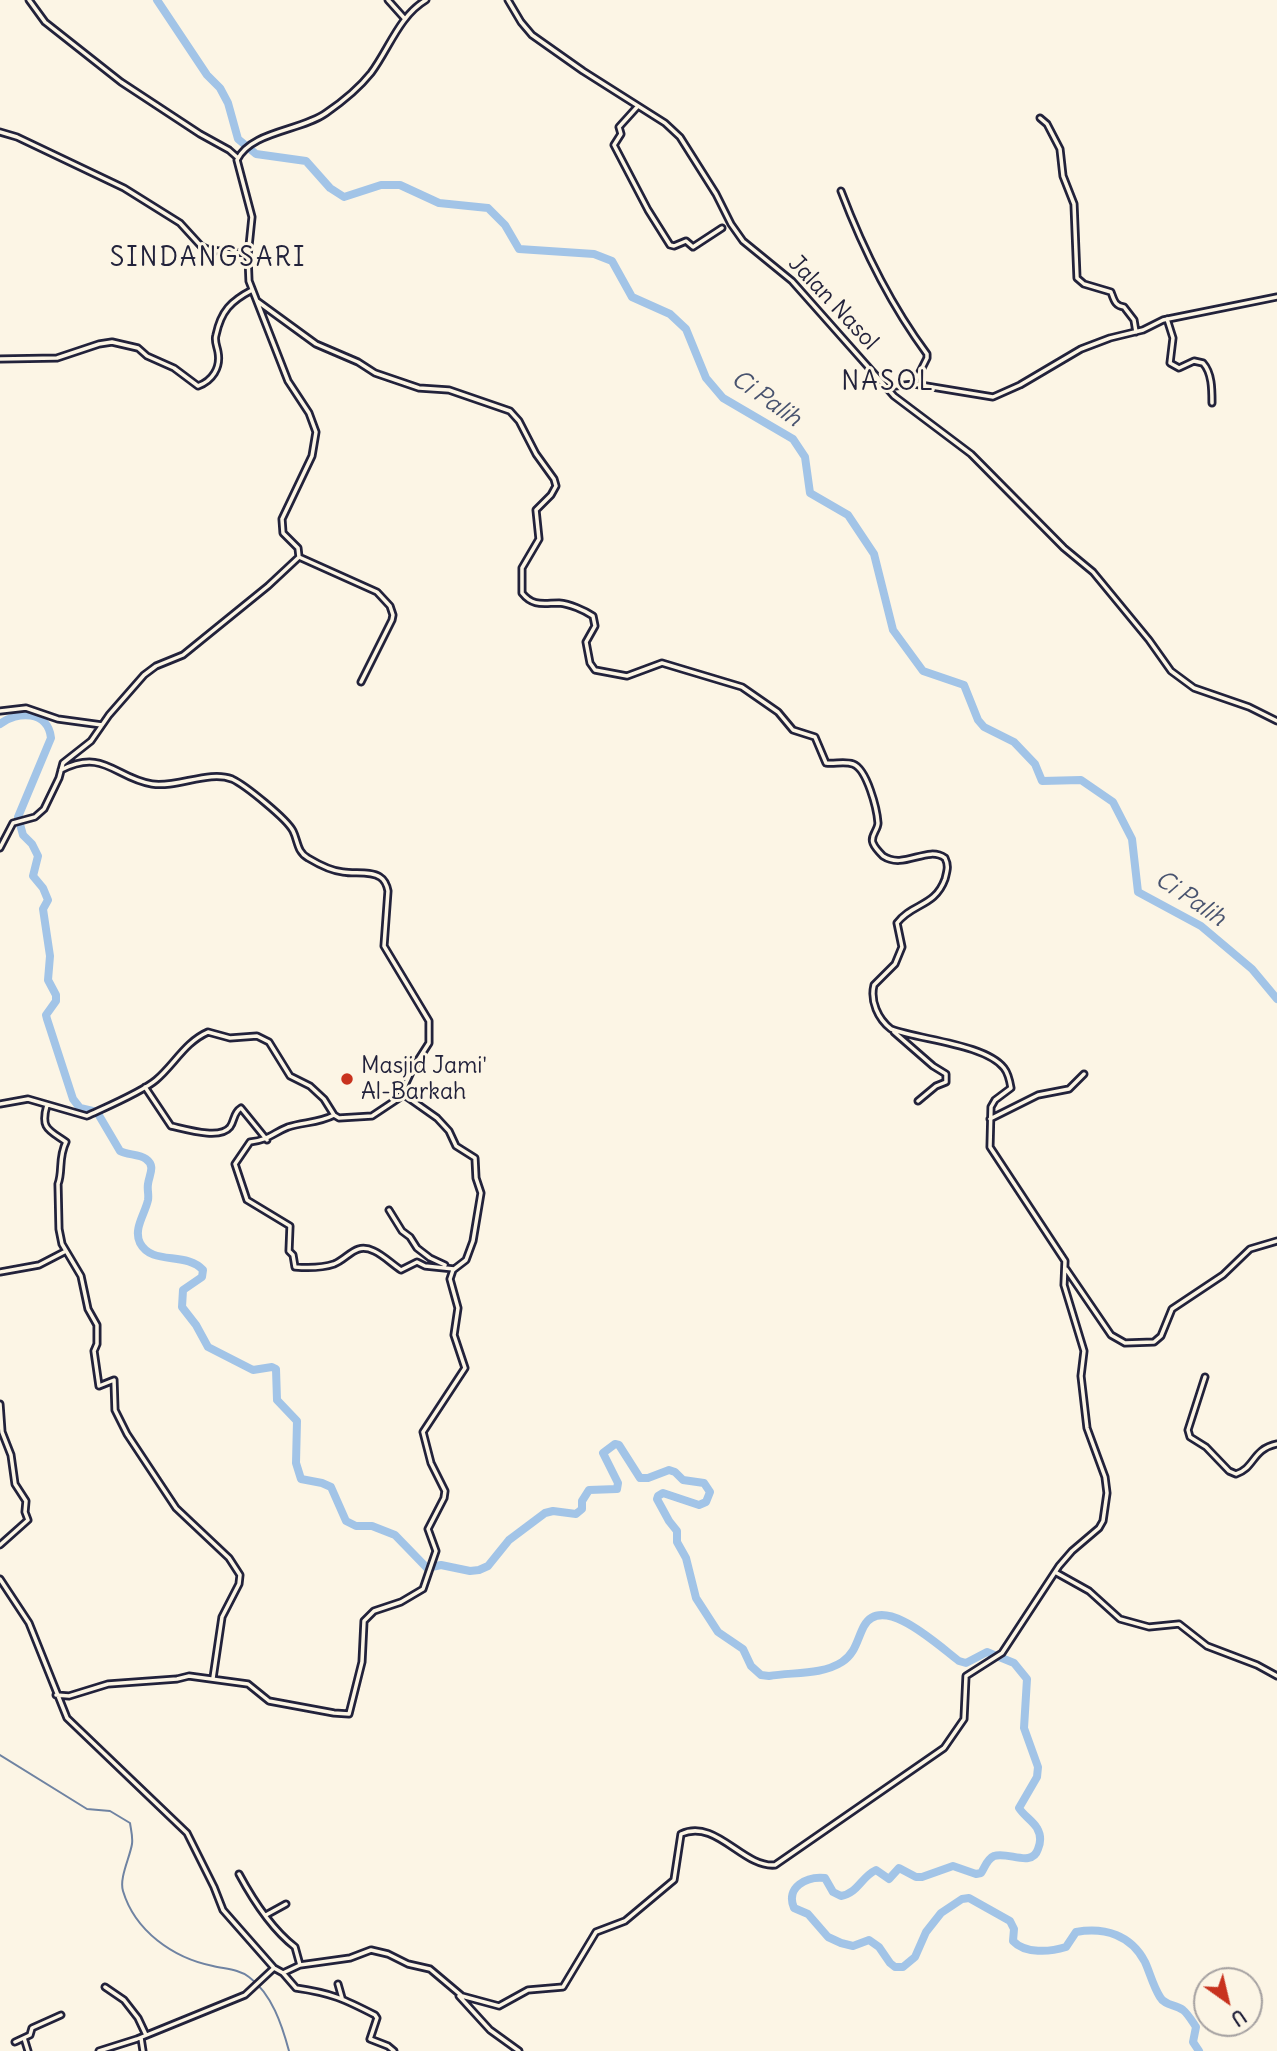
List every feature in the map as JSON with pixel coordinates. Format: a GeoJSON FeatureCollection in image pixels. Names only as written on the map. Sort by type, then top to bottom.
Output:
{"type":"FeatureCollection","features":[{"type":"Feature","properties":{"kind":"street"},"geometry":{"type":"LineString","coordinates":[[29,0],[45,22],[121,82],[238,157],[252,217],[248,252],[252,290],[288,381],[309,413],[316,432],[312,456],[282,519],[283,533],[298,548],[299,557]]}},
{"type":"Feature","properties":{"kind":"street"},"geometry":{"type":"LineString","coordinates":[[388,0],[405,19]]}},
{"type":"Feature","properties":{"kind":"street"},"geometry":{"type":"LineString","coordinates":[[238,157],[259,139],[313,121],[340,103],[371,72],[410,12],[426,0]]}},
{"type":"Feature","properties":{"kind":"street","name":"Jalan Nasol"},"geometry":{"type":"LineString","coordinates":[[508,0],[532,35],[673,129],[743,241],[792,281],[902,403],[971,454],[1064,548],[1093,572],[1149,640],[1163,662],[1181,680],[1277,721]]}},
{"type":"Feature","properties":{"kind":"street"},"geometry":{"type":"LineString","coordinates":[[638,106],[619,127],[621,134],[614,145],[670,245],[686,241],[693,247],[722,228]]}},
{"type":"Feature","properties":{"kind":"street"},"geometry":{"type":"LineString","coordinates":[[1040,118],[1047,124],[1060,149],[1063,176],[1074,202],[1077,278],[1084,284],[1111,292],[1114,302],[1125,307],[1132,318],[1136,332]]}},
{"type":"Feature","properties":{"kind":"street"},"geometry":{"type":"LineString","coordinates":[[0,132],[26,141],[124,188],[180,223],[207,249],[230,253],[248,252]]}},
{"type":"Feature","properties":{"kind":"street"},"geometry":{"type":"LineString","coordinates":[[841,191],[857,234],[887,294],[927,354],[928,358],[915,384]]}},
{"type":"Feature","properties":{"kind":"street"},"geometry":{"type":"LineString","coordinates":[[0,359],[57,358],[104,342],[113,342],[140,349],[147,356],[174,368],[198,386],[209,382],[213,377],[218,360],[216,335],[228,307],[234,299],[252,290]]}},
{"type":"Feature","properties":{"kind":"street"},"geometry":{"type":"LineString","coordinates":[[886,387],[915,384],[993,397],[1020,385],[1082,349],[1110,338],[1136,332],[1167,319],[1277,297]]}},
{"type":"Feature","properties":{"kind":"street"},"geometry":{"type":"LineString","coordinates":[[257,302],[317,344],[358,362],[375,373],[419,388],[449,390],[503,408],[515,415],[556,486],[536,510],[539,539],[522,568],[522,593],[528,600],[538,604],[563,604],[593,616],[595,626],[586,642],[590,663],[595,670],[627,676],[662,663],[745,688],[778,712],[793,730],[815,737],[826,764],[853,764],[861,770],[866,778],[877,820],[873,844],[882,855],[889,859],[907,861],[933,853],[946,858],[948,870],[940,892],[899,921],[897,927],[902,947],[895,964],[877,980],[873,989],[875,1007],[886,1025],[946,1074],[946,1082],[936,1086],[918,1101]]}},
{"type":"Feature","properties":{"kind":"street"},"geometry":{"type":"LineString","coordinates":[[1167,319],[1173,338],[1171,364],[1179,368],[1194,361],[1203,363],[1211,385],[1212,402]]}},
{"type":"Feature","properties":{"kind":"street"},"geometry":{"type":"LineString","coordinates":[[299,557],[377,592],[390,606],[392,620],[361,682]]}},
{"type":"Feature","properties":{"kind":"street"},"geometry":{"type":"LineString","coordinates":[[0,848],[10,826],[16,821],[35,817],[44,809],[64,761],[91,741],[144,675],[156,666],[183,655],[268,586],[299,557]]}},
{"type":"Feature","properties":{"kind":"street"},"geometry":{"type":"LineString","coordinates":[[0,711],[26,708],[58,719],[102,725]]}},
{"type":"Feature","properties":{"kind":"street"},"geometry":{"type":"LineString","coordinates":[[0,1104],[28,1098],[82,1116],[93,1113],[158,1078],[184,1053],[192,1041],[206,1033],[231,1038],[257,1036],[272,1045],[289,1074],[310,1086],[324,1099],[334,1115],[340,1118],[372,1116],[403,1094],[413,1068],[429,1043],[429,1021],[425,1012],[400,977],[384,947],[387,891],[380,877],[339,872],[305,857],[299,850],[293,832],[282,818],[229,779],[205,778],[173,785],[154,785],[102,763],[80,762],[61,770]]}},
{"type":"Feature","properties":{"kind":"street"},"geometry":{"type":"LineString","coordinates":[[283,1973],[300,1965],[350,1958],[371,1950],[433,1970],[465,1998],[497,2006],[528,1990],[563,1987],[596,1932],[625,1921],[671,1884],[675,1877],[679,1838],[686,1831],[705,1832],[767,1866],[783,1861],[944,1748],[964,1719],[966,1676],[1000,1655],[1055,1572],[1072,1551],[1102,1525],[1107,1493],[1105,1477],[1087,1428],[1081,1376],[1084,1351],[1064,1285],[1063,1256],[993,1154],[989,1142],[993,1102],[1011,1088],[1006,1071],[980,1052],[893,1030]]}},
{"type":"Feature","properties":{"kind":"street"},"geometry":{"type":"LineString","coordinates":[[990,1119],[1034,1097],[1069,1089],[1084,1074]]}},
{"type":"Feature","properties":{"kind":"street"},"geometry":{"type":"LineString","coordinates":[[145,1087],[171,1126],[191,1131],[221,1133],[229,1128],[236,1111],[241,1108],[267,1140]]}},
{"type":"Feature","properties":{"kind":"street"},"geometry":{"type":"LineString","coordinates":[[57,1695],[69,1696],[108,1684],[189,1676],[248,1684],[269,1701],[349,1714],[362,1664],[363,1621],[371,1613],[421,1591],[436,1548],[428,1529],[445,1491],[431,1463],[423,1432],[465,1368],[454,1335],[458,1308],[450,1280],[454,1269],[466,1260],[472,1245],[481,1191],[476,1178],[475,1160],[468,1152],[456,1146],[442,1123],[403,1094]]}},
{"type":"Feature","properties":{"kind":"street"},"geometry":{"type":"LineString","coordinates":[[47,1105],[43,1116],[46,1127],[66,1142],[60,1158],[58,1184],[60,1236],[80,1274],[88,1309],[97,1325],[97,1344],[94,1351],[99,1387],[114,1380],[116,1410],[127,1434],[181,1514],[229,1558],[240,1575],[239,1584],[222,1617],[213,1678]]}},
{"type":"Feature","properties":{"kind":"street"},"geometry":{"type":"LineString","coordinates":[[334,1115],[289,1127],[267,1140],[249,1143],[235,1162],[234,1168],[247,1200],[290,1226],[289,1251],[293,1255],[296,1268],[331,1265],[352,1250],[366,1249],[378,1253],[401,1270],[417,1262],[425,1266],[454,1269]]}},
{"type":"Feature","properties":{"kind":"street"},"geometry":{"type":"LineString","coordinates":[[389,1210],[402,1232],[418,1248],[429,1257],[454,1269]]}},
{"type":"Feature","properties":{"kind":"street"},"geometry":{"type":"LineString","coordinates":[[1065,1267],[1111,1335],[1125,1343],[1154,1342],[1161,1336],[1172,1309],[1219,1279],[1250,1249],[1277,1241]]}},
{"type":"Feature","properties":{"kind":"street"},"geometry":{"type":"LineString","coordinates":[[0,1272],[43,1263],[66,1251]]}},
{"type":"Feature","properties":{"kind":"street"},"geometry":{"type":"LineString","coordinates":[[1205,1377],[1188,1430],[1190,1437],[1206,1447],[1229,1471],[1236,1474],[1246,1468],[1262,1449],[1277,1444]]}},
{"type":"Feature","properties":{"kind":"street"},"geometry":{"type":"LineString","coordinates":[[0,1404],[3,1436],[11,1455],[15,1484],[26,1501],[24,1511],[28,1520],[0,1545]]}},
{"type":"Feature","properties":{"kind":"street"},"geometry":{"type":"LineString","coordinates":[[1055,1572],[1086,1589],[1120,1619],[1149,1627],[1179,1623],[1208,1646],[1257,1665],[1277,1676]]}},
{"type":"Feature","properties":{"kind":"street"},"geometry":{"type":"LineString","coordinates":[[0,1579],[29,1623],[67,1718],[187,1833],[223,1910],[274,1968],[283,1973],[296,1988],[320,1990],[376,2016],[370,2039],[394,2051]]}},
{"type":"Feature","properties":{"kind":"street"},"geometry":{"type":"LineString","coordinates":[[239,1874],[247,1890],[266,1915],[287,1942],[295,1947],[300,1965]]}},
{"type":"Feature","properties":{"kind":"street"},"geometry":{"type":"LineString","coordinates":[[266,1915],[286,1904]]}},
{"type":"Feature","properties":{"kind":"street"},"geometry":{"type":"LineString","coordinates":[[99,2051],[141,2038],[245,1995],[274,1968]]}},
{"type":"Feature","properties":{"kind":"street"},"geometry":{"type":"LineString","coordinates":[[338,1984],[342,1998]]}},
{"type":"Feature","properties":{"kind":"street"},"geometry":{"type":"LineString","coordinates":[[105,1987],[124,2000],[138,2018],[146,2035]]}},
{"type":"Feature","properties":{"kind":"street"},"geometry":{"type":"LineString","coordinates":[[454,1989],[490,2030],[519,2051]]}},
{"type":"Feature","properties":{"kind":"street"},"geometry":{"type":"LineString","coordinates":[[15,2042],[30,2035],[32,2028],[61,2015]]}},
{"type":"Feature","properties":{"kind":"street"},"geometry":{"type":"LineString","coordinates":[[24,2038],[28,2051]]}},
{"type":"Feature","properties":{"kind":"street"},"geometry":{"type":"LineString","coordinates":[[141,2038],[143,2051]]}},
{"type":"Feature","properties":{"kind":"waterway","name":"Ci Palih"},"geometry":{"type":"LineString","coordinates":[[157,0],[207,75],[220,88],[228,103],[238,139],[256,154],[306,161],[330,188],[344,197],[381,185],[400,185],[439,203],[488,208],[505,225],[519,249],[594,254],[612,261],[632,297],[670,314],[686,329],[706,378],[723,398],[793,439],[805,457],[810,493],[848,515],[874,554],[893,630],[923,671],[964,685],[978,720],[984,727],[1014,742],[1035,764],[1042,781],[1081,780],[1113,802],[1132,839],[1138,892],[1201,926],[1252,969],[1277,999]]}},
{"type":"Feature","properties":{"kind":"waterway"},"geometry":{"type":"LineString","coordinates":[[0,724],[15,717],[31,716],[44,722],[51,738],[18,817],[23,835],[38,856],[33,876],[43,888],[48,900],[43,909],[50,956],[48,980],[56,995],[56,1001],[46,1015],[73,1099],[80,1108],[97,1112],[120,1151],[143,1157],[151,1165],[148,1200],[138,1238],[145,1250],[153,1254],[188,1261],[203,1270],[202,1277],[183,1290],[182,1307],[208,1347],[253,1370],[272,1367],[276,1369],[277,1400],[297,1421],[296,1463],[301,1479],[331,1487],[346,1521],[356,1526],[372,1526],[395,1535],[427,1568],[441,1565],[470,1571],[488,1566],[509,1540],[545,1513],[553,1511],[576,1514],[582,1509],[582,1501],[589,1490],[617,1489],[618,1483],[603,1453],[615,1444],[619,1445],[640,1478],[648,1478],[669,1470],[683,1480],[704,1483],[710,1492],[706,1502],[699,1505],[663,1493],[657,1499],[677,1531],[677,1542],[686,1558],[696,1598],[718,1632],[743,1649],[751,1666],[761,1675],[807,1672],[834,1666],[850,1654],[864,1626],[873,1617],[884,1615],[912,1626],[959,1661],[966,1663],[987,1652],[1014,1663],[1027,1679],[1024,1728],[1038,1767],[1037,1777],[1019,1808],[1039,1833],[1040,1844],[1035,1855],[1025,1858],[994,1856],[981,1873],[976,1874],[953,1866],[916,1877],[899,1868],[889,1879],[876,1870],[852,1892],[841,1896],[833,1892],[825,1878],[811,1879],[799,1884],[795,1889],[792,1901],[794,1908],[808,1914],[828,1937],[841,1943],[853,1946],[869,1940],[879,1947],[895,1967],[903,1967],[915,1957],[926,1932],[941,1913],[962,1899],[969,1898],[1010,1921],[1014,1929],[1013,1941],[1031,1950],[1045,1951],[1066,1947],[1076,1932],[1097,1931],[1116,1935],[1125,1939],[1139,1953],[1162,2000],[1183,2010],[1190,2018],[1196,2027],[1193,2042],[1199,2051]]}},
{"type":"Feature","properties":{"kind":"waterway"},"geometry":{"type":"LineString","coordinates":[[0,1755],[87,1809],[110,1811],[130,1823],[132,1844],[122,1886],[136,1918],[157,1940],[184,1957],[249,1977],[270,2001],[289,2051]]}},
{"type":"Feature","properties":{"kind":"place","name":"Masjid Jami' Al-Barkah"},"geometry":{"type":"Point","coordinates":[347,1079]}},
{"type":"Feature","properties":{"kind":"district","name":"SINDANGSARI"},"geometry":{"type":"Point","coordinates":[208,259]}},
{"type":"Feature","properties":{"kind":"district","name":"NASOL"},"geometry":{"type":"Point","coordinates":[888,383]}}]}
